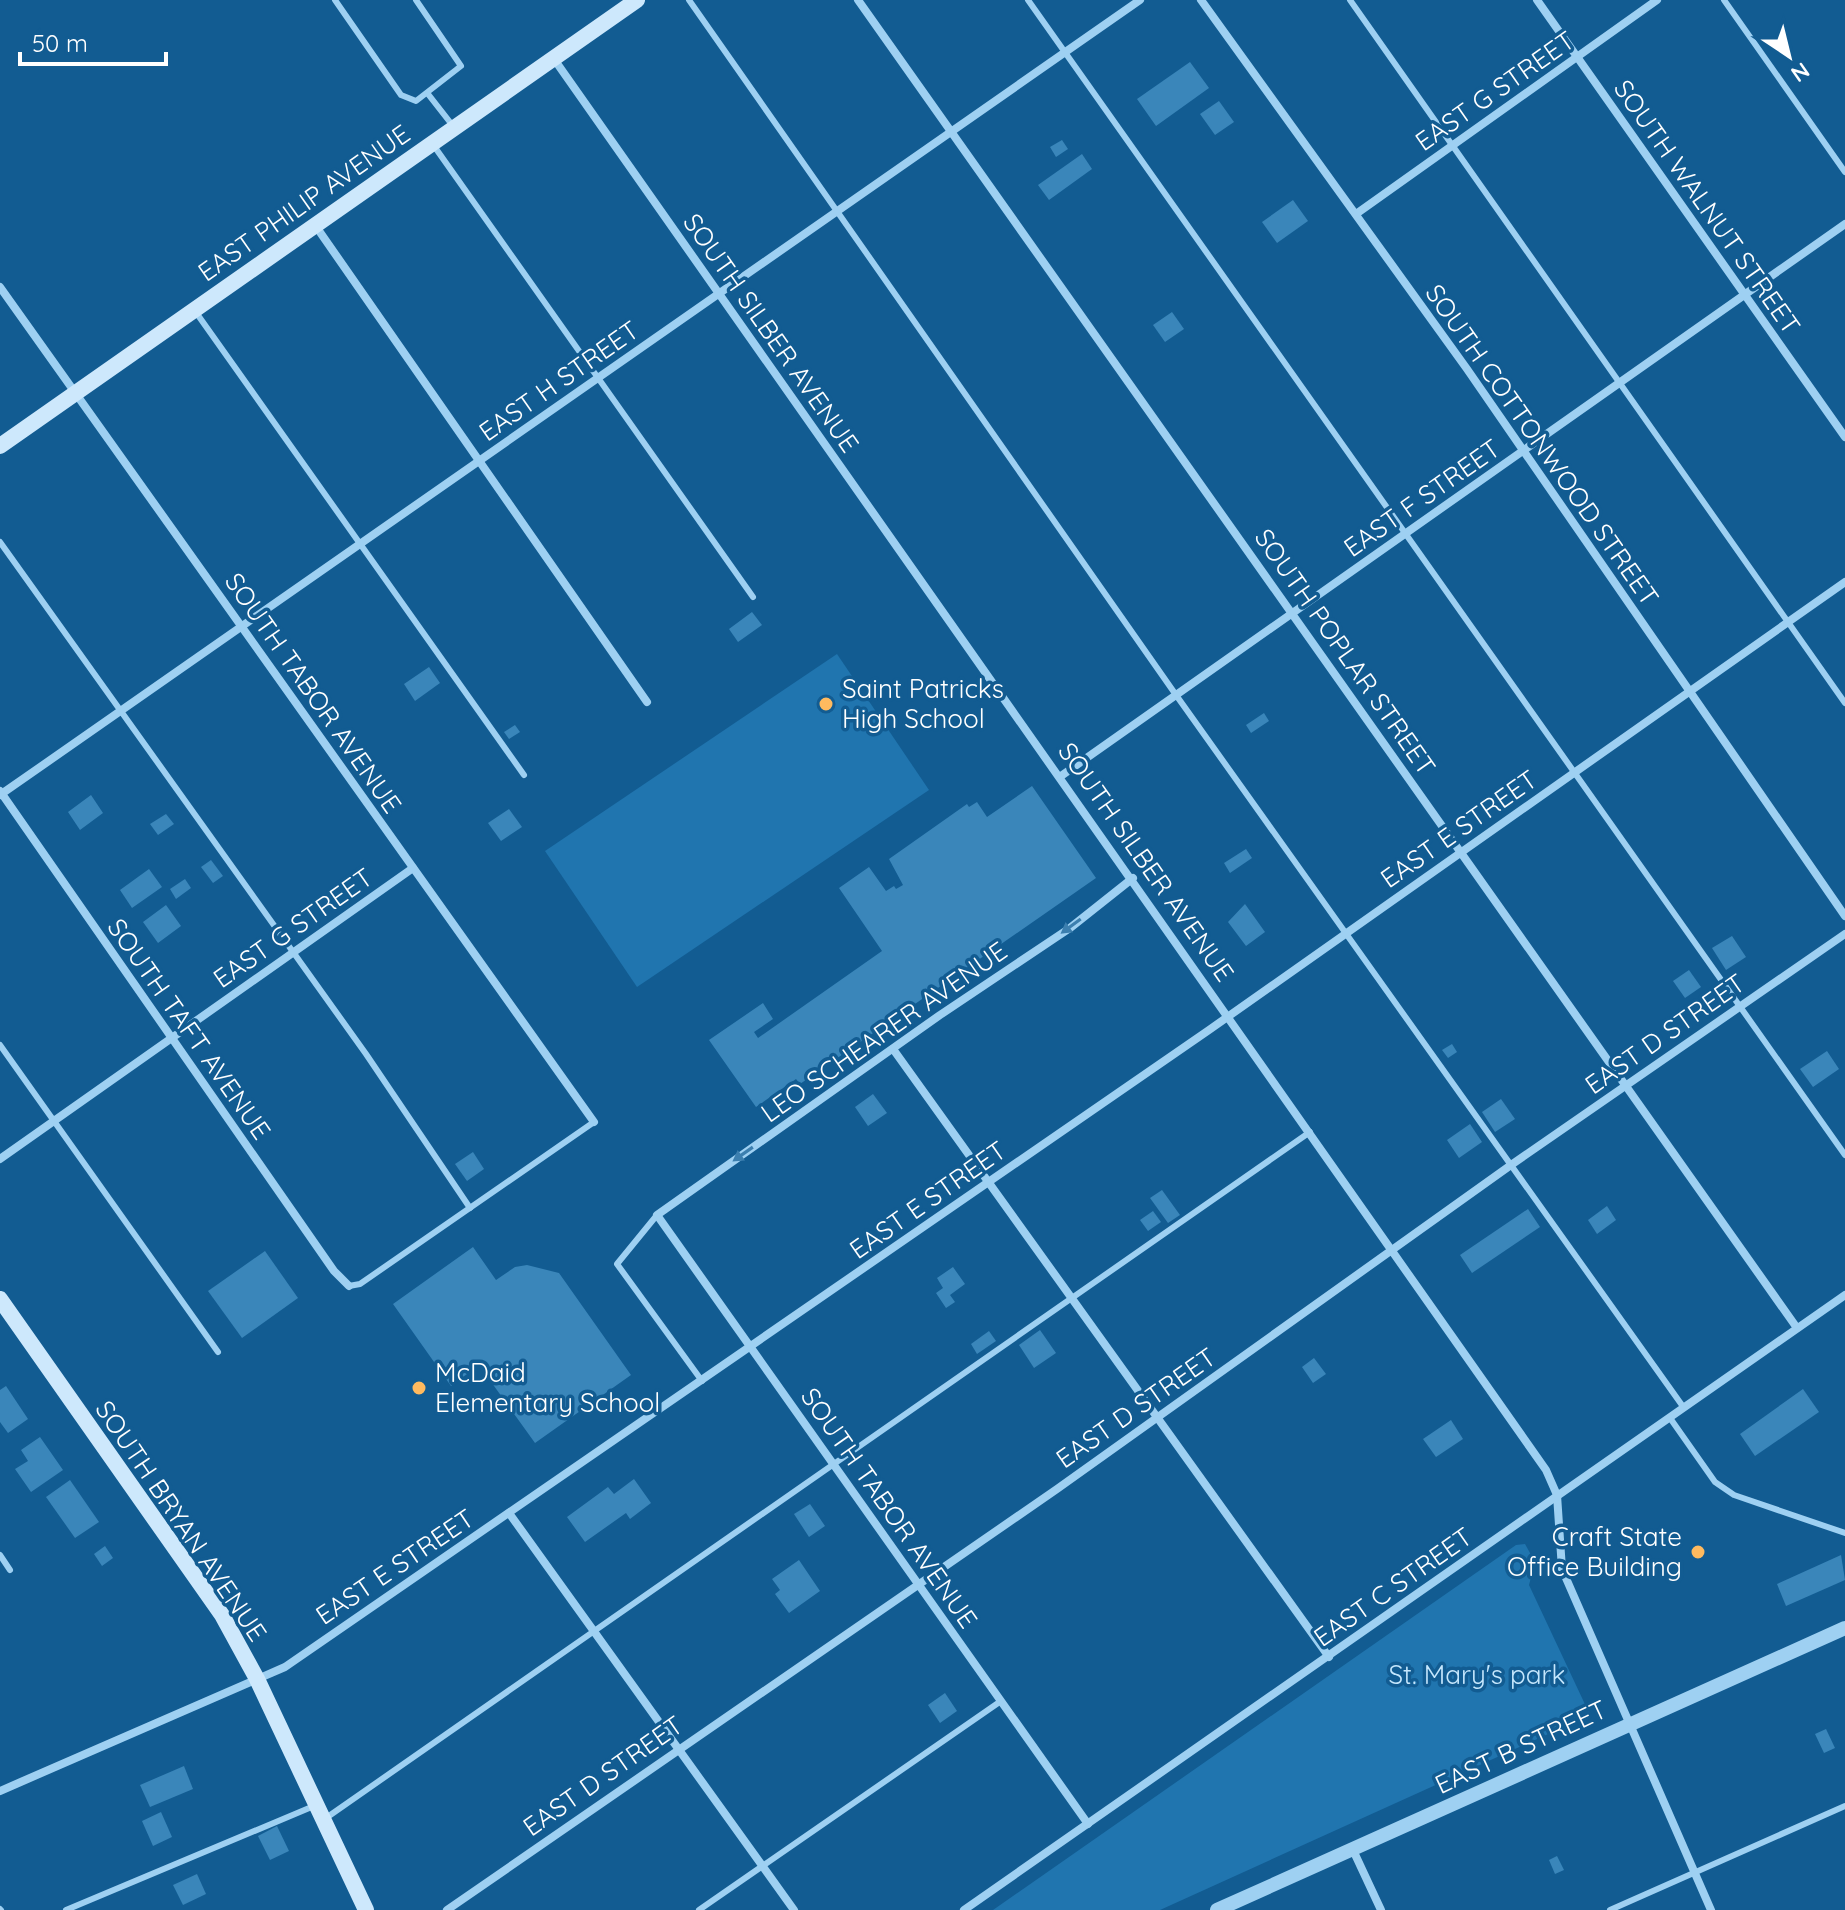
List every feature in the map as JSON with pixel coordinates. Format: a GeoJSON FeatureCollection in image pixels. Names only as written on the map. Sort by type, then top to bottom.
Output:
{"type":"FeatureCollection","features":[{"type":"Feature","properties":{"kind":"main road","name":"EAST PHILIP AVENUE"},"geometry":{"type":"LineString","coordinates":[[0,446],[637,0]]}},
{"type":"Feature","properties":{"kind":"main road","name":"SOUTH BRYAN AVENUE"},"geometry":{"type":"LineString","coordinates":[[0,1299],[222,1615],[257,1679],[366,1910]]}},
{"type":"Feature","properties":{"kind":"street","name":"SOUTH POPLAR STREET"},"geometry":{"type":"LineString","coordinates":[[858,0],[1797,1328]]}},
{"type":"Feature","properties":{"kind":"street","name":"EAST H STREET"},"geometry":{"type":"LineString","coordinates":[[1,793],[1140,0]]}},
{"type":"Feature","properties":{"kind":"street","name":"SOUTH COTTONWOOD STREET"},"geometry":{"type":"LineString","coordinates":[[1201,0],[1523,451],[1845,916]]}},
{"type":"Feature","properties":{"kind":"street","name":"SOUTH WALNUT STREET"},"geometry":{"type":"LineString","coordinates":[[1537,0],[1845,437]]}},
{"type":"Feature","properties":{"kind":"street","name":"EAST G STREET"},"geometry":{"type":"LineString","coordinates":[[1356,214],[1657,0]]}},
{"type":"Feature","properties":{"kind":"street","name":"SOUTH SILBER AVENUE"},"geometry":{"type":"LineString","coordinates":[[554,58],[1546,1470],[1557,1495],[1562,1569],[1711,1910]]}},
{"type":"Feature","properties":{"kind":"street"},"geometry":{"type":"LineString","coordinates":[[315,224],[647,702]]}},
{"type":"Feature","properties":{"kind":"street","name":"EAST F STREET"},"geometry":{"type":"LineString","coordinates":[[1061,776],[1845,224]]}},
{"type":"Feature","properties":{"kind":"street","name":"SOUTH TABOR AVENUE"},"geometry":{"type":"LineString","coordinates":[[0,287],[594,1122]]}},
{"type":"Feature","properties":{"kind":"street","name":"EAST E STREET"},"geometry":{"type":"LineString","coordinates":[[0,1791],[285,1667],[1229,1016],[1845,582]]}},
{"type":"Feature","properties":{"kind":"street","name":"SOUTH TAFT AVENUE"},"geometry":{"type":"LineString","coordinates":[[1,793],[334,1271],[349,1286]]}},
{"type":"Feature","properties":{"kind":"street","name":"EAST G STREET"},"geometry":{"type":"LineString","coordinates":[[0,1159],[413,868]]}},
{"type":"Feature","properties":{"kind":"street","name":"LEO SCHEARER AVENUE"},"geometry":{"type":"LineString","coordinates":[[657,1215],[1070,928],[1133,878]]}},
{"type":"Feature","properties":{"kind":"street","name":"EAST D STREET"},"geometry":{"type":"LineString","coordinates":[[447,1910],[1158,1418],[1511,1165],[1845,934]]}},
{"type":"Feature","properties":{"kind":"street"},"geometry":{"type":"LineString","coordinates":[[893,1049],[1329,1657]]}},
{"type":"Feature","properties":{"kind":"street","name":"SOUTH TABOR AVENUE"},"geometry":{"type":"LineString","coordinates":[[657,1215],[1088,1824]]}},
{"type":"Feature","properties":{"kind":"street","name":"EAST C STREET"},"geometry":{"type":"LineString","coordinates":[[964,1910],[1845,1295]]}},
{"type":"Feature","properties":{"kind":"street"},"geometry":{"type":"LineString","coordinates":[[509,1513],[794,1910]]}},
{"type":"Feature","properties":{"kind":"street","name":"EAST B STREET"},"geometry":{"type":"LineString","coordinates":[[1217,1910],[1845,1628]]}},
{"type":"Feature","properties":{"kind":"street"},"geometry":{"type":"LineString","coordinates":[[1353,1850],[1381,1910]]}},
{"type":"Feature","properties":{"kind":"lane"},"geometry":{"type":"LineString","coordinates":[[335,0],[401,95],[416,101],[461,66],[416,0]]}},
{"type":"Feature","properties":{"kind":"lane"},"geometry":{"type":"LineString","coordinates":[[689,0],[1176,695],[1684,1408]]}},
{"type":"Feature","properties":{"kind":"lane"},"geometry":{"type":"LineString","coordinates":[[1028,0],[1845,1155]]}},
{"type":"Feature","properties":{"kind":"lane"},"geometry":{"type":"LineString","coordinates":[[1350,0],[1845,703]]}},
{"type":"Feature","properties":{"kind":"lane"},"geometry":{"type":"LineString","coordinates":[[1724,0],[1845,172]]}},
{"type":"Feature","properties":{"kind":"lane"},"geometry":{"type":"LineString","coordinates":[[428,94],[453,127]]}},
{"type":"Feature","properties":{"kind":"lane"},"geometry":{"type":"LineString","coordinates":[[432,143],[753,597]]}},
{"type":"Feature","properties":{"kind":"lane"},"geometry":{"type":"LineString","coordinates":[[194,309],[524,775]]}},
{"type":"Feature","properties":{"kind":"lane"},"geometry":{"type":"LineString","coordinates":[[0,542],[293,952],[470,1208]]}},
{"type":"Feature","properties":{"kind":"lane"},"geometry":{"type":"LineString","coordinates":[[0,1045],[218,1352]]}},
{"type":"Feature","properties":{"kind":"lane"},"geometry":{"type":"LineString","coordinates":[[349,1286],[360,1284],[594,1122]]}},
{"type":"Feature","properties":{"kind":"lane"},"geometry":{"type":"LineString","coordinates":[[66,1910],[320,1812],[594,1631],[1310,1132]]}},
{"type":"Feature","properties":{"kind":"lane"},"geometry":{"type":"LineString","coordinates":[[657,1215],[617,1264],[702,1381]]}},
{"type":"Feature","properties":{"kind":"lane"},"geometry":{"type":"LineString","coordinates":[[1670,1418],[1715,1482],[1734,1495],[1845,1533]]}},
{"type":"Feature","properties":{"kind":"lane"},"geometry":{"type":"LineString","coordinates":[[0,1555],[10,1570]]}},
{"type":"Feature","properties":{"kind":"lane"},"geometry":{"type":"LineString","coordinates":[[699,1910],[1001,1701]]}},
{"type":"Feature","properties":{"kind":"lane"},"geometry":{"type":"LineString","coordinates":[[1610,1910],[1845,1806]]}},
{"type":"Feature","properties":{"kind":"green space"},"geometry":{"type":"Polygon","coordinates":[[[837,654],[929,790],[637,987],[545,851],[837,654]]]}},
{"type":"Feature","properties":{"kind":"green space","name":"St. Mary's park"},"geometry":{"type":"Polygon","coordinates":[[[1525,1544],[1535,1562],[1529,1585],[1590,1715],[1160,1910],[993,1910],[1516,1545],[1525,1544]]]}},
{"type":"Feature","properties":{"kind":"building"},"geometry":{"type":"Polygon","coordinates":[[[1190,62],[1209,88],[1156,126],[1137,99],[1190,62]]]}},
{"type":"Feature","properties":{"kind":"building"},"geometry":{"type":"Polygon","coordinates":[[[1219,101],[1234,122],[1215,135],[1200,114],[1219,101]]]}},
{"type":"Feature","properties":{"kind":"building"},"geometry":{"type":"Polygon","coordinates":[[[1062,140],[1068,149],[1056,157],[1050,147],[1062,140]]]}},
{"type":"Feature","properties":{"kind":"building"},"geometry":{"type":"Polygon","coordinates":[[[1082,154],[1092,169],[1049,200],[1038,185],[1082,154]]]}},
{"type":"Feature","properties":{"kind":"building"},"geometry":{"type":"Polygon","coordinates":[[[1293,200],[1308,221],[1277,243],[1262,222],[1293,200]]]}},
{"type":"Feature","properties":{"kind":"building"},"geometry":{"type":"Polygon","coordinates":[[[1172,312],[1184,329],[1165,342],[1153,325],[1172,312]]]}},
{"type":"Feature","properties":{"kind":"building"},"geometry":{"type":"Polygon","coordinates":[[[752,612],[762,625],[738,642],[729,629],[752,612]]]}},
{"type":"Feature","properties":{"kind":"building"},"geometry":{"type":"Polygon","coordinates":[[[429,667],[440,683],[415,701],[404,684],[429,667]]]}},
{"type":"Feature","properties":{"kind":"building"},"geometry":{"type":"Polygon","coordinates":[[[1264,713],[1269,721],[1251,733],[1246,725],[1264,713]]]}},
{"type":"Feature","properties":{"kind":"building"},"geometry":{"type":"Polygon","coordinates":[[[515,725],[520,732],[509,739],[504,732],[515,725]]]}},
{"type":"Feature","properties":{"kind":"building"},"geometry":{"type":"Polygon","coordinates":[[[1032,786],[1096,878],[800,1084],[796,1079],[756,1107],[709,1040],[763,1003],[773,1019],[754,1032],[758,1038],[882,951],[839,888],[869,867],[886,891],[894,886],[896,889],[903,885],[889,859],[967,804],[969,807],[977,802],[987,817],[1032,786]]]}},
{"type":"Feature","properties":{"kind":"building"},"geometry":{"type":"Polygon","coordinates":[[[91,795],[103,813],[80,830],[68,812],[91,795]]]}},
{"type":"Feature","properties":{"kind":"building"},"geometry":{"type":"Polygon","coordinates":[[[509,809],[522,827],[501,841],[488,823],[509,809]]]}},
{"type":"Feature","properties":{"kind":"building"},"geometry":{"type":"Polygon","coordinates":[[[166,814],[174,824],[158,835],[150,824],[166,814]]]}},
{"type":"Feature","properties":{"kind":"building"},"geometry":{"type":"Polygon","coordinates":[[[1246,849],[1252,858],[1230,873],[1224,863],[1246,849]]]}},
{"type":"Feature","properties":{"kind":"building"},"geometry":{"type":"Polygon","coordinates":[[[211,860],[223,876],[213,883],[201,867],[211,860]]]}},
{"type":"Feature","properties":{"kind":"building"},"geometry":{"type":"Polygon","coordinates":[[[149,869],[162,887],[132,908],[120,890],[149,869]]]}},
{"type":"Feature","properties":{"kind":"building"},"geometry":{"type":"Polygon","coordinates":[[[185,879],[191,888],[176,899],[170,889],[185,879]]]}},
{"type":"Feature","properties":{"kind":"building"},"geometry":{"type":"Polygon","coordinates":[[[1245,904],[1265,932],[1246,946],[1228,922],[1245,904]]]}},
{"type":"Feature","properties":{"kind":"building"},"geometry":{"type":"Polygon","coordinates":[[[166,905],[181,926],[158,943],[143,922],[166,905]]]}},
{"type":"Feature","properties":{"kind":"building"},"geometry":{"type":"Polygon","coordinates":[[[1732,936],[1746,957],[1726,970],[1712,948],[1732,936]]]}},
{"type":"Feature","properties":{"kind":"building"},"geometry":{"type":"Polygon","coordinates":[[[1689,970],[1701,987],[1685,998],[1673,981],[1689,970]]]}},
{"type":"Feature","properties":{"kind":"building"},"geometry":{"type":"Polygon","coordinates":[[[1452,1044],[1457,1052],[1448,1058],[1442,1050],[1452,1044]]]}},
{"type":"Feature","properties":{"kind":"building"},"geometry":{"type":"Polygon","coordinates":[[[1827,1051],[1839,1069],[1813,1087],[1800,1069],[1827,1051]]]}},
{"type":"Feature","properties":{"kind":"building"},"geometry":{"type":"Polygon","coordinates":[[[873,1094],[887,1113],[868,1126],[855,1107],[873,1094]]]}},
{"type":"Feature","properties":{"kind":"building"},"geometry":{"type":"Polygon","coordinates":[[[1501,1099],[1515,1119],[1495,1132],[1482,1112],[1501,1099]]]}},
{"type":"Feature","properties":{"kind":"building"},"geometry":{"type":"Polygon","coordinates":[[[1470,1124],[1482,1142],[1459,1158],[1447,1140],[1470,1124]]]}},
{"type":"Feature","properties":{"kind":"building"},"geometry":{"type":"Polygon","coordinates":[[[473,1152],[484,1169],[467,1181],[455,1164],[473,1152]]]}},
{"type":"Feature","properties":{"kind":"building"},"geometry":{"type":"Polygon","coordinates":[[[1162,1190],[1180,1215],[1168,1223],[1150,1198],[1162,1190]]]}},
{"type":"Feature","properties":{"kind":"building"},"geometry":{"type":"Polygon","coordinates":[[[1607,1206],[1616,1220],[1597,1234],[1588,1220],[1607,1206]]]}},
{"type":"Feature","properties":{"kind":"building"},"geometry":{"type":"Polygon","coordinates":[[[1528,1209],[1540,1227],[1472,1273],[1460,1255],[1528,1209]]]}},
{"type":"Feature","properties":{"kind":"building"},"geometry":{"type":"Polygon","coordinates":[[[1153,1211],[1161,1222],[1148,1231],[1140,1220],[1153,1211]]]}},
{"type":"Feature","properties":{"kind":"building"},"geometry":{"type":"Polygon","coordinates":[[[473,1247],[496,1280],[515,1267],[527,1265],[559,1273],[631,1375],[535,1443],[479,1365],[451,1386],[393,1304],[473,1247]]]}},
{"type":"Feature","properties":{"kind":"building"},"geometry":{"type":"Polygon","coordinates":[[[265,1251],[298,1298],[242,1338],[208,1291],[265,1251]]]}},
{"type":"Feature","properties":{"kind":"building"},"geometry":{"type":"Polygon","coordinates":[[[953,1267],[965,1284],[950,1295],[955,1302],[946,1308],[936,1293],[943,1288],[937,1278],[953,1267]]]}},
{"type":"Feature","properties":{"kind":"building"},"geometry":{"type":"Polygon","coordinates":[[[1040,1330],[1056,1353],[1034,1368],[1019,1345],[1040,1330]]]}},
{"type":"Feature","properties":{"kind":"building"},"geometry":{"type":"Polygon","coordinates":[[[989,1331],[996,1341],[977,1354],[971,1344],[989,1331]]]}},
{"type":"Feature","properties":{"kind":"building"},"geometry":{"type":"Polygon","coordinates":[[[1314,1358],[1326,1374],[1313,1383],[1302,1367],[1314,1358]]]}},
{"type":"Feature","properties":{"kind":"building"},"geometry":{"type":"Polygon","coordinates":[[[6,1386],[28,1419],[8,1433],[0,1422],[0,1390],[6,1386]]]}},
{"type":"Feature","properties":{"kind":"building"},"geometry":{"type":"Polygon","coordinates":[[[1803,1389],[1819,1412],[1755,1456],[1740,1434],[1803,1389]]]}},
{"type":"Feature","properties":{"kind":"building"},"geometry":{"type":"Polygon","coordinates":[[[1451,1420],[1463,1439],[1436,1457],[1423,1439],[1451,1420]]]}},
{"type":"Feature","properties":{"kind":"building"},"geometry":{"type":"Polygon","coordinates":[[[40,1437],[63,1470],[31,1492],[15,1469],[28,1461],[21,1450],[40,1437]]]}},
{"type":"Feature","properties":{"kind":"building"},"geometry":{"type":"Polygon","coordinates":[[[634,1479],[651,1503],[630,1519],[626,1513],[585,1542],[567,1517],[608,1487],[614,1494],[634,1479]]]}},
{"type":"Feature","properties":{"kind":"building"},"geometry":{"type":"Polygon","coordinates":[[[70,1480],[99,1522],[75,1538],[46,1497],[70,1480]]]}},
{"type":"Feature","properties":{"kind":"building"},"geometry":{"type":"Polygon","coordinates":[[[810,1504],[825,1526],[809,1537],[794,1514],[810,1504]]]}},
{"type":"Feature","properties":{"kind":"building"},"geometry":{"type":"Polygon","coordinates":[[[105,1546],[113,1558],[102,1566],[94,1554],[105,1546]]]}},
{"type":"Feature","properties":{"kind":"building"},"geometry":{"type":"Polygon","coordinates":[[[1841,1555],[1845,1580],[1786,1606],[1777,1584],[1841,1555]]]}},
{"type":"Feature","properties":{"kind":"building"},"geometry":{"type":"Polygon","coordinates":[[[799,1560],[820,1591],[789,1613],[775,1594],[780,1590],[772,1579],[799,1560]]]}},
{"type":"Feature","properties":{"kind":"building"},"geometry":{"type":"Polygon","coordinates":[[[945,1693],[957,1711],[940,1723],[928,1705],[945,1693]]]}},
{"type":"Feature","properties":{"kind":"building"},"geometry":{"type":"Polygon","coordinates":[[[1826,1729],[1835,1748],[1824,1753],[1815,1734],[1826,1729]]]}},
{"type":"Feature","properties":{"kind":"building"},"geometry":{"type":"Polygon","coordinates":[[[184,1766],[193,1789],[150,1807],[140,1785],[184,1766]]]}},
{"type":"Feature","properties":{"kind":"building"},"geometry":{"type":"Polygon","coordinates":[[[161,1812],[172,1837],[153,1846],[142,1821],[161,1812]]]}},
{"type":"Feature","properties":{"kind":"building"},"geometry":{"type":"Polygon","coordinates":[[[277,1826],[289,1851],[270,1860],[258,1836],[277,1826]]]}},
{"type":"Feature","properties":{"kind":"building"},"geometry":{"type":"Polygon","coordinates":[[[1557,1856],[1564,1870],[1555,1874],[1549,1860],[1557,1856]]]}},
{"type":"Feature","properties":{"kind":"building"},"geometry":{"type":"Polygon","coordinates":[[[197,1874],[206,1894],[183,1905],[173,1885],[197,1874]]]}},
{"type":"Feature","properties":{"kind":"place","name":"Saint Patricks High School"},"geometry":{"type":"Point","coordinates":[826,704]}},
{"type":"Feature","properties":{"kind":"place","name":"McDaid Elementary School"},"geometry":{"type":"Point","coordinates":[419,1388]}},
{"type":"Feature","properties":{"kind":"place","name":"Craft State Office Building"},"geometry":{"type":"Point","coordinates":[1698,1552]}}]}
